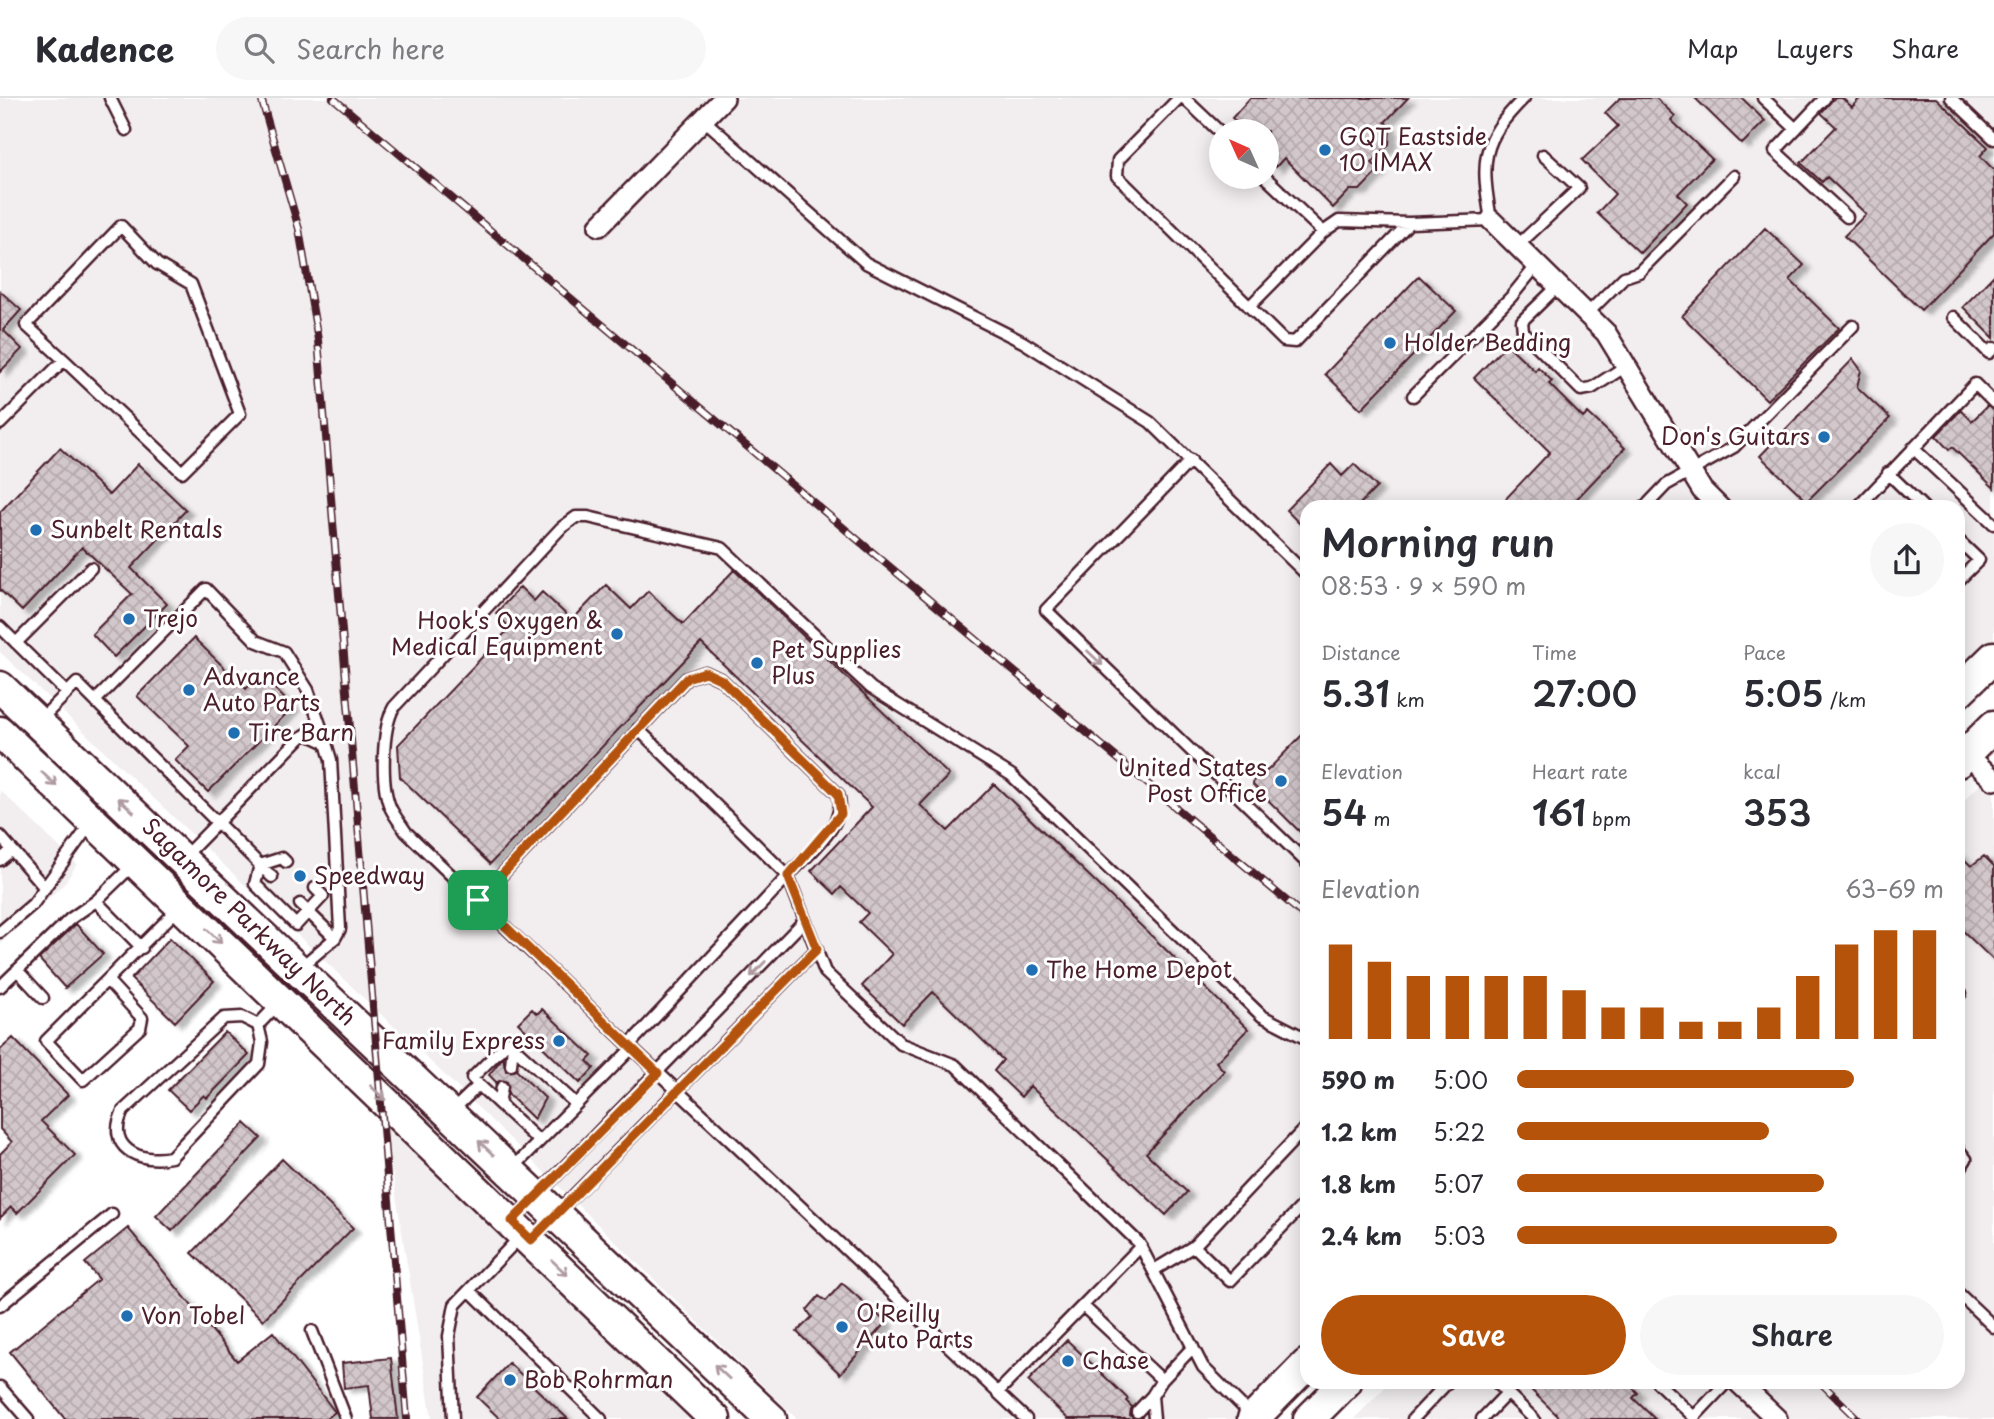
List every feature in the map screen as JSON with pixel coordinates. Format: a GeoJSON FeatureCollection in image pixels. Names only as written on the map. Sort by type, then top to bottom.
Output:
{"type":"FeatureCollection","features":[{"type":"Feature","properties":{"kind":"main road"},"geometry":{"type":"LineString","coordinates":[[1965,685],[1994,657]]}},
{"type":"Feature","properties":{"kind":"main road","name":"Sagamore Parkway North"},"geometry":{"type":"LineString","coordinates":[[0,687],[300,968],[771,1419]]}},
{"type":"Feature","properties":{"kind":"main road"},"geometry":{"type":"LineString","coordinates":[[1965,751],[1994,726]]}},
{"type":"Feature","properties":{"kind":"main road","name":"Sagamore Parkway North"},"geometry":{"type":"LineString","coordinates":[[4,742],[93,820],[715,1419]]}},
{"type":"Feature","properties":{"kind":"main road"},"geometry":{"type":"LineString","coordinates":[[1254,1419],[1300,1371]]}},
{"type":"Feature","properties":{"kind":"main road"},"geometry":{"type":"LineString","coordinates":[[1309,1419],[1339,1389]]}},
{"type":"Feature","properties":{"kind":"street"},"geometry":{"type":"LineString","coordinates":[[599,226],[724,98]]}},
{"type":"Feature","properties":{"kind":"street"},"geometry":{"type":"LineString","coordinates":[[1491,220],[1606,333],[1702,490],[1712,500]]}},
{"type":"Feature","properties":{"kind":"street"},"geometry":{"type":"LineString","coordinates":[[1965,757],[1994,780]]}},
{"type":"Feature","properties":{"kind":"street"},"geometry":{"type":"LineString","coordinates":[[1745,1389],[1777,1419]]}},
{"type":"Feature","properties":{"kind":"lane"},"geometry":{"type":"LineString","coordinates":[[110,98],[126,130]]}},
{"type":"Feature","properties":{"kind":"lane"},"geometry":{"type":"LineString","coordinates":[[1209,122],[1182,98],[1118,160],[1117,176],[1284,341],[1295,342],[1409,223]]}},
{"type":"Feature","properties":{"kind":"lane"},"geometry":{"type":"LineString","coordinates":[[1250,307],[1323,232],[1339,220],[1409,223],[1491,220],[1484,184],[1486,153],[1498,124],[1524,98]]}},
{"type":"Feature","properties":{"kind":"lane"},"geometry":{"type":"LineString","coordinates":[[1763,98],[1796,129]]}},
{"type":"Feature","properties":{"kind":"lane"},"geometry":{"type":"LineString","coordinates":[[1825,98],[1775,151],[1847,218]]}},
{"type":"Feature","properties":{"kind":"lane"},"geometry":{"type":"LineString","coordinates":[[1951,98],[1994,139]]}},
{"type":"Feature","properties":{"kind":"lane"},"geometry":{"type":"LineString","coordinates":[[703,119],[866,263],[1023,341],[1150,422],[1300,568]]}},
{"type":"Feature","properties":{"kind":"lane"},"geometry":{"type":"LineString","coordinates":[[1517,247],[1578,188],[1543,155]]}},
{"type":"Feature","properties":{"kind":"lane"},"geometry":{"type":"LineString","coordinates":[[1587,314],[1624,277],[1639,272],[1734,176]]}},
{"type":"Feature","properties":{"kind":"lane"},"geometry":{"type":"LineString","coordinates":[[1278,189],[1323,232]]}},
{"type":"Feature","properties":{"kind":"lane"},"geometry":{"type":"LineString","coordinates":[[121,226],[157,264],[191,284],[240,414],[182,472],[64,360],[26,325],[121,226]]}},
{"type":"Feature","properties":{"kind":"lane"},"geometry":{"type":"LineString","coordinates":[[1413,396],[1511,297],[1537,265]]}},
{"type":"Feature","properties":{"kind":"lane"},"geometry":{"type":"LineString","coordinates":[[1558,286],[1522,321],[1523,332],[1581,390],[1592,388],[1626,366]]}},
{"type":"Feature","properties":{"kind":"lane"},"geometry":{"type":"LineString","coordinates":[[1953,317],[1989,353],[1994,348]]}},
{"type":"Feature","properties":{"kind":"lane"},"geometry":{"type":"LineString","coordinates":[[1652,500],[1666,485],[1734,447],[1853,326]]}},
{"type":"Feature","properties":{"kind":"lane"},"geometry":{"type":"LineString","coordinates":[[0,424],[64,360]]}},
{"type":"Feature","properties":{"kind":"lane"},"geometry":{"type":"LineString","coordinates":[[1864,500],[1975,384],[1994,403]]}},
{"type":"Feature","properties":{"kind":"lane"},"geometry":{"type":"LineString","coordinates":[[1913,448],[1994,524]]}},
{"type":"Feature","properties":{"kind":"lane"},"geometry":{"type":"LineString","coordinates":[[1191,460],[1046,611],[1300,856]]}},
{"type":"Feature","properties":{"kind":"lane"},"geometry":{"type":"LineString","coordinates":[[1888,473],[1916,500]]}},
{"type":"Feature","properties":{"kind":"lane"},"geometry":{"type":"LineString","coordinates":[[1026,1419],[630,1047],[406,832],[389,807],[385,782],[388,717],[394,707],[561,528],[576,517],[588,517],[722,548],[871,688],[1012,775],[1262,1016],[1300,1035]]}},
{"type":"Feature","properties":{"kind":"lane"},"geometry":{"type":"LineString","coordinates":[[1965,546],[1979,559],[1965,574]]}},
{"type":"Feature","properties":{"kind":"lane"},"geometry":{"type":"LineString","coordinates":[[16,643],[90,568]]}},
{"type":"Feature","properties":{"kind":"lane"},"geometry":{"type":"LineString","coordinates":[[94,701],[206,589],[256,640],[284,652],[308,690],[331,760],[340,929],[335,938],[300,968]]}},
{"type":"Feature","properties":{"kind":"lane"},"geometry":{"type":"LineString","coordinates":[[0,627],[67,693]]}},
{"type":"Feature","properties":{"kind":"lane"},"geometry":{"type":"LineString","coordinates":[[478,900],[638,729],[687,678],[696,673],[714,675],[732,690],[838,794],[842,803],[841,814],[834,825],[788,876],[630,1047],[510,1171]]}},
{"type":"Feature","properties":{"kind":"lane"},"geometry":{"type":"LineString","coordinates":[[37,723],[77,683],[272,877]]}},
{"type":"Feature","properties":{"kind":"lane"},"geometry":{"type":"LineString","coordinates":[[638,729],[788,876],[825,972],[901,1044],[955,1065],[1141,1246],[1203,1367],[1254,1419]]}},
{"type":"Feature","properties":{"kind":"lane"},"geometry":{"type":"LineString","coordinates":[[183,858],[300,738],[307,734],[326,743]]}},
{"type":"Feature","properties":{"kind":"lane"},"geometry":{"type":"LineString","coordinates":[[0,932],[33,905],[93,820]]}},
{"type":"Feature","properties":{"kind":"lane"},"geometry":{"type":"LineString","coordinates":[[4,844],[45,888]]}},
{"type":"Feature","properties":{"kind":"lane"},"geometry":{"type":"LineString","coordinates":[[0,860],[4,844]]}},
{"type":"Feature","properties":{"kind":"lane"},"geometry":{"type":"LineString","coordinates":[[260,865],[282,858],[286,862]]}},
{"type":"Feature","properties":{"kind":"lane"},"geometry":{"type":"LineString","coordinates":[[0,987],[70,919],[96,901],[136,862]]}},
{"type":"Feature","properties":{"kind":"lane"},"geometry":{"type":"LineString","coordinates":[[260,865],[255,884],[296,925],[323,896],[315,888]]}},
{"type":"Feature","properties":{"kind":"lane"},"geometry":{"type":"LineString","coordinates":[[96,901],[142,948]]}},
{"type":"Feature","properties":{"kind":"lane"},"geometry":{"type":"LineString","coordinates":[[300,904],[335,938]]}},
{"type":"Feature","properties":{"kind":"lane"},"geometry":{"type":"LineString","coordinates":[[108,981],[142,1018],[140,1028],[82,1080],[46,1041],[142,948],[181,905]]}},
{"type":"Feature","properties":{"kind":"lane"},"geometry":{"type":"LineString","coordinates":[[453,1419],[449,1336],[455,1305],[546,1205],[658,1073],[805,920]]}},
{"type":"Feature","properties":{"kind":"lane"},"geometry":{"type":"LineString","coordinates":[[522,1231],[546,1205],[677,1091],[817,949]]}},
{"type":"Feature","properties":{"kind":"lane"},"geometry":{"type":"LineString","coordinates":[[17,970],[43,998]]}},
{"type":"Feature","properties":{"kind":"lane"},"geometry":{"type":"LineString","coordinates":[[258,1025],[281,1001]]}},
{"type":"Feature","properties":{"kind":"lane"},"geometry":{"type":"LineString","coordinates":[[242,1017],[258,1025],[262,1042],[259,1064],[171,1157],[153,1161],[139,1159],[117,1136],[116,1126],[123,1111],[224,1018],[242,1017]]}},
{"type":"Feature","properties":{"kind":"lane"},"geometry":{"type":"LineString","coordinates":[[539,1141],[472,1078],[508,1042],[576,1104]]}},
{"type":"Feature","properties":{"kind":"lane"},"geometry":{"type":"LineString","coordinates":[[511,1065],[513,1046]]}},
{"type":"Feature","properties":{"kind":"lane"},"geometry":{"type":"LineString","coordinates":[[450,1113],[479,1085]]}},
{"type":"Feature","properties":{"kind":"lane"},"geometry":{"type":"LineString","coordinates":[[499,1104],[502,1087]]}},
{"type":"Feature","properties":{"kind":"lane"},"geometry":{"type":"LineString","coordinates":[[1154,1270],[1194,1246],[1300,1133]]}},
{"type":"Feature","properties":{"kind":"lane"},"geometry":{"type":"LineString","coordinates":[[1194,1246],[1230,1281],[1300,1208]]}},
{"type":"Feature","properties":{"kind":"lane"},"geometry":{"type":"LineString","coordinates":[[0,1306],[112,1214]]}},
{"type":"Feature","properties":{"kind":"lane"},"geometry":{"type":"LineString","coordinates":[[998,1392],[1141,1246]]}},
{"type":"Feature","properties":{"kind":"lane"},"geometry":{"type":"LineString","coordinates":[[470,1291],[601,1419]]}},
{"type":"Feature","properties":{"kind":"lane"},"geometry":{"type":"LineString","coordinates":[[1965,1300],[1994,1327]]}},
{"type":"Feature","properties":{"kind":"lane"},"geometry":{"type":"LineString","coordinates":[[1083,1306],[1162,1380]]}},
{"type":"Feature","properties":{"kind":"lane"},"geometry":{"type":"LineString","coordinates":[[312,1331],[346,1419]]}},
{"type":"Feature","properties":{"kind":"lane"},"geometry":{"type":"LineString","coordinates":[[1137,1412],[1162,1380],[1194,1347]]}},
{"type":"Feature","properties":{"kind":"lane"},"geometry":{"type":"LineString","coordinates":[[0,1387],[27,1419]]}},
{"type":"Feature","properties":{"kind":"lane"},"geometry":{"type":"LineString","coordinates":[[1413,1419],[1441,1389]]}},
{"type":"Feature","properties":{"kind":"lane"},"geometry":{"type":"LineString","coordinates":[[1503,1389],[1534,1419]]}},
{"type":"Feature","properties":{"kind":"lane"},"geometry":{"type":"LineString","coordinates":[[1664,1389],[1695,1418],[1721,1389]]}},
{"type":"Feature","properties":{"kind":"lane"},"geometry":{"type":"LineString","coordinates":[[1482,1419],[1507,1393]]}},
{"type":"Feature","properties":{"kind":"lane"},"geometry":{"type":"LineString","coordinates":[[1152,1396],[1154,1419]]}},
{"type":"Feature","properties":{"kind":"shaded area"},"geometry":{"type":"Polygon","coordinates":[[[0,98],[1994,98],[1994,651],[1965,681],[1965,500],[1300,500],[1300,1354],[1236,1419],[797,1419],[453,1083],[0,652],[0,98]]]}},
{"type":"Feature","properties":{"kind":"shaded area"},"geometry":{"type":"Polygon","coordinates":[[[1994,771],[1994,1419],[1354,1419],[1383,1389],[1965,1389],[1965,799],[1994,771]]]}},
{"type":"Feature","properties":{"kind":"shaded area"},"geometry":{"type":"Polygon","coordinates":[[[0,790],[77,864],[65,883],[0,944],[0,790]]]}},
{"type":"Feature","properties":{"kind":"shaded area"},"geometry":{"type":"Polygon","coordinates":[[[380,1096],[715,1419],[432,1419],[380,1096]]]}},
{"type":"Feature","properties":{"kind":"building","name":"GQT Eastside 10 IMAX"},"geometry":{"type":"Polygon","coordinates":[[[1250,98],[1408,98],[1385,122],[1390,127],[1389,144],[1372,163],[1379,170],[1360,190],[1350,190],[1333,208],[1284,158],[1279,164],[1279,119],[1232,118],[1250,98]]]}},
{"type":"Feature","properties":{"kind":"building"},"geometry":{"type":"Polygon","coordinates":[[[1620,98],[1656,98],[1675,116],[1671,120],[1712,159],[1678,194],[1687,203],[1640,253],[1597,213],[1615,194],[1582,160],[1618,126],[1605,113],[1620,98]]]}},
{"type":"Feature","properties":{"kind":"building"},"geometry":{"type":"Polygon","coordinates":[[[1695,98],[1742,98],[1765,121],[1742,144],[1695,98]]]}},
{"type":"Feature","properties":{"kind":"building"},"geometry":{"type":"Polygon","coordinates":[[[1834,98],[1842,98],[1852,107],[1860,98],[1936,98],[1988,147],[1980,156],[1994,170],[1994,233],[1921,310],[1844,236],[1866,214],[1827,177],[1822,182],[1801,163],[1836,127],[1821,113],[1834,98]]]}},
{"type":"Feature","properties":{"kind":"building"},"geometry":{"type":"Polygon","coordinates":[[[1765,228],[1804,265],[1790,280],[1839,328],[1767,400],[1682,316],[1765,228]]]}},
{"type":"Feature","properties":{"kind":"building"},"geometry":{"type":"Polygon","coordinates":[[[1994,275],[1994,338],[1963,307],[1994,275]]]}},
{"type":"Feature","properties":{"kind":"building","name":"Holder Bedding"},"geometry":{"type":"Polygon","coordinates":[[[1419,276],[1456,311],[1361,409],[1325,374],[1419,276]]]}},
{"type":"Feature","properties":{"kind":"building"},"geometry":{"type":"Polygon","coordinates":[[[0,291],[21,310],[3,330],[22,349],[0,372],[0,291]]]}},
{"type":"Feature","properties":{"kind":"building"},"geometry":{"type":"Polygon","coordinates":[[[1507,344],[1535,371],[1538,367],[1552,381],[1549,384],[1583,418],[1588,413],[1625,448],[1576,500],[1505,500],[1550,452],[1474,378],[1507,344]]]}},
{"type":"Feature","properties":{"kind":"building","name":"Don's Guitars"},"geometry":{"type":"Polygon","coordinates":[[[1853,359],[1861,370],[1857,387],[1890,418],[1808,500],[1760,456],[1853,359]]]}},
{"type":"Feature","properties":{"kind":"building"},"geometry":{"type":"Polygon","coordinates":[[[1987,406],[1994,410],[1994,488],[1952,447],[1949,450],[1936,436],[1961,410],[1972,421],[1987,406]]]}},
{"type":"Feature","properties":{"kind":"building"},"geometry":{"type":"Polygon","coordinates":[[[60,448],[109,495],[138,464],[186,510],[131,568],[167,604],[114,657],[92,634],[132,594],[82,547],[22,611],[0,590],[0,512],[60,448]]]}},
{"type":"Feature","properties":{"kind":"building"},"geometry":{"type":"Polygon","coordinates":[[[1331,464],[1342,476],[1354,464],[1377,487],[1364,500],[1300,500],[1300,524],[1286,510],[1331,464]]]}},
{"type":"Feature","properties":{"kind":"building"},"geometry":{"type":"Polygon","coordinates":[[[734,570],[949,775],[920,805],[948,831],[994,784],[1248,1029],[1216,1062],[1224,1071],[1146,1153],[1187,1192],[1166,1215],[1030,1086],[1021,1097],[994,1071],[1003,1060],[933,992],[902,1024],[862,986],[892,954],[859,922],[868,913],[841,887],[835,894],[811,871],[872,807],[701,643],[490,864],[400,777],[398,745],[510,628],[496,613],[520,587],[534,601],[542,592],[572,620],[606,585],[631,609],[648,591],[683,624],[734,570]]]}},
{"type":"Feature","properties":{"kind":"building"},"geometry":{"type":"Polygon","coordinates":[[[194,638],[246,689],[260,674],[293,707],[208,792],[175,760],[189,746],[137,696],[194,638]]]}},
{"type":"Feature","properties":{"kind":"building","name":"United States Post Office"},"geometry":{"type":"Polygon","coordinates":[[[1300,737],[1300,832],[1253,785],[1254,777],[1263,768],[1267,771],[1300,737]]]}},
{"type":"Feature","properties":{"kind":"building"},"geometry":{"type":"Polygon","coordinates":[[[1984,856],[1994,866],[1994,961],[1965,933],[1965,860],[1971,866],[1984,856]]]}},
{"type":"Feature","properties":{"kind":"building"},"geometry":{"type":"Polygon","coordinates":[[[76,924],[103,954],[65,988],[39,959],[76,924]]]}},
{"type":"Feature","properties":{"kind":"building"},"geometry":{"type":"Polygon","coordinates":[[[170,938],[214,981],[175,1022],[131,979],[170,938]]]}},
{"type":"Feature","properties":{"kind":"building"},"geometry":{"type":"Polygon","coordinates":[[[532,1009],[537,1014],[542,1009],[592,1056],[587,1061],[594,1068],[580,1083],[518,1023],[532,1009]]]}},
{"type":"Feature","properties":{"kind":"building"},"geometry":{"type":"Polygon","coordinates":[[[225,1032],[249,1055],[207,1098],[204,1095],[189,1110],[168,1090],[225,1032]]]}},
{"type":"Feature","properties":{"kind":"building"},"geometry":{"type":"Polygon","coordinates":[[[13,1038],[68,1095],[41,1121],[75,1155],[17,1213],[11,1207],[0,1218],[0,1154],[12,1142],[0,1129],[0,1050],[13,1038]]]}},
{"type":"Feature","properties":{"kind":"building"},"geometry":{"type":"Polygon","coordinates":[[[503,1057],[506,1071],[516,1070],[545,1098],[534,1119],[508,1094],[507,1082],[496,1082],[489,1075],[503,1057]]]}},
{"type":"Feature","properties":{"kind":"building"},"geometry":{"type":"Polygon","coordinates":[[[245,1123],[261,1138],[172,1231],[156,1216],[245,1123]]]}},
{"type":"Feature","properties":{"kind":"building"},"geometry":{"type":"Polygon","coordinates":[[[282,1159],[353,1228],[263,1320],[192,1253],[282,1159]]]}},
{"type":"Feature","properties":{"kind":"building","name":"Von Tobel"},"geometry":{"type":"Polygon","coordinates":[[[128,1228],[237,1361],[273,1332],[335,1412],[326,1419],[65,1419],[10,1352],[99,1279],[85,1263],[128,1228]]]}},
{"type":"Feature","properties":{"kind":"building","name":"O'Reilly Auto Parts"},"geometry":{"type":"Polygon","coordinates":[[[842,1283],[886,1322],[840,1374],[797,1332],[812,1317],[807,1310],[819,1296],[826,1301],[842,1283]]]}},
{"type":"Feature","properties":{"kind":"building","name":"Chase"},"geometry":{"type":"Polygon","coordinates":[[[1067,1340],[1128,1399],[1126,1401],[1132,1407],[1130,1415],[1135,1419],[1068,1419],[1028,1381],[1067,1340]]]}},
{"type":"Feature","properties":{"kind":"building"},"geometry":{"type":"Polygon","coordinates":[[[391,1358],[398,1419],[373,1419],[369,1385],[344,1388],[342,1363],[391,1358]]]}},
{"type":"Feature","properties":{"kind":"building","name":"Bob Rohrman"},"geometry":{"type":"Polygon","coordinates":[[[509,1363],[568,1419],[500,1419],[477,1397],[509,1363]]]}},
{"type":"Feature","properties":{"kind":"building"},"geometry":{"type":"Polygon","coordinates":[[[1530,1389],[1634,1389],[1638,1393],[1633,1398],[1655,1419],[1561,1419],[1530,1389]]]}},
{"type":"Feature","properties":{"kind":"railway"},"geometry":{"type":"LineString","coordinates":[[261,98],[299,229],[318,340],[407,1419]]}},
{"type":"Feature","properties":{"kind":"railway"},"geometry":{"type":"LineString","coordinates":[[333,98],[1300,912]]}},
{"type":"Feature","properties":{"kind":"railway"},"geometry":{"type":"LineString","coordinates":[[1827,1389],[1858,1419]]}},
{"type":"Feature","properties":{"kind":"place","name":"GQT Eastside 10 IMAX"},"geometry":{"type":"Point","coordinates":[1325,150]}},
{"type":"Feature","properties":{"kind":"place","name":"Holder Bedding"},"geometry":{"type":"Point","coordinates":[1390,343]}},
{"type":"Feature","properties":{"kind":"place","name":"Don's Guitars"},"geometry":{"type":"Point","coordinates":[1824,437]}},
{"type":"Feature","properties":{"kind":"place","name":"Sunbelt Rentals"},"geometry":{"type":"Point","coordinates":[36,530]}},
{"type":"Feature","properties":{"kind":"place","name":"Trejo"},"geometry":{"type":"Point","coordinates":[129,619]}},
{"type":"Feature","properties":{"kind":"place","name":"Hook's Oxygen & Medical Equipment"},"geometry":{"type":"Point","coordinates":[617,634]}},
{"type":"Feature","properties":{"kind":"place","name":"Pet Supplies Plus"},"geometry":{"type":"Point","coordinates":[757,663]}},
{"type":"Feature","properties":{"kind":"place","name":"Advance Auto Parts"},"geometry":{"type":"Point","coordinates":[189,690]}},
{"type":"Feature","properties":{"kind":"place","name":"Tire Barn"},"geometry":{"type":"Point","coordinates":[234,733]}},
{"type":"Feature","properties":{"kind":"place","name":"United States Post Office"},"geometry":{"type":"Point","coordinates":[1281,781]}},
{"type":"Feature","properties":{"kind":"place","name":"Speedway"},"geometry":{"type":"Point","coordinates":[300,876]}},
{"type":"Feature","properties":{"kind":"place","name":"The Home Depot"},"geometry":{"type":"Point","coordinates":[1032,970]}},
{"type":"Feature","properties":{"kind":"place","name":"Family Express"},"geometry":{"type":"Point","coordinates":[559,1041]}},
{"type":"Feature","properties":{"kind":"place","name":"Von Tobel"},"geometry":{"type":"Point","coordinates":[127,1316]}},
{"type":"Feature","properties":{"kind":"place","name":"O'Reilly Auto Parts"},"geometry":{"type":"Point","coordinates":[842,1327]}},
{"type":"Feature","properties":{"kind":"place","name":"Chase"},"geometry":{"type":"Point","coordinates":[1068,1361]}},
{"type":"Feature","properties":{"kind":"place","name":"Bob Rohrman"},"geometry":{"type":"Point","coordinates":[510,1380]}},
{"type":"Feature","properties":{"kind":"route"},"geometry":{"type":"LineString","coordinates":[[705,672],[722,680],[838,794],[842,803],[841,814],[834,825],[788,876],[817,949],[531,1240],[512,1221],[658,1073],[478,900],[687,678],[696,673],[705,672]]}}]}
